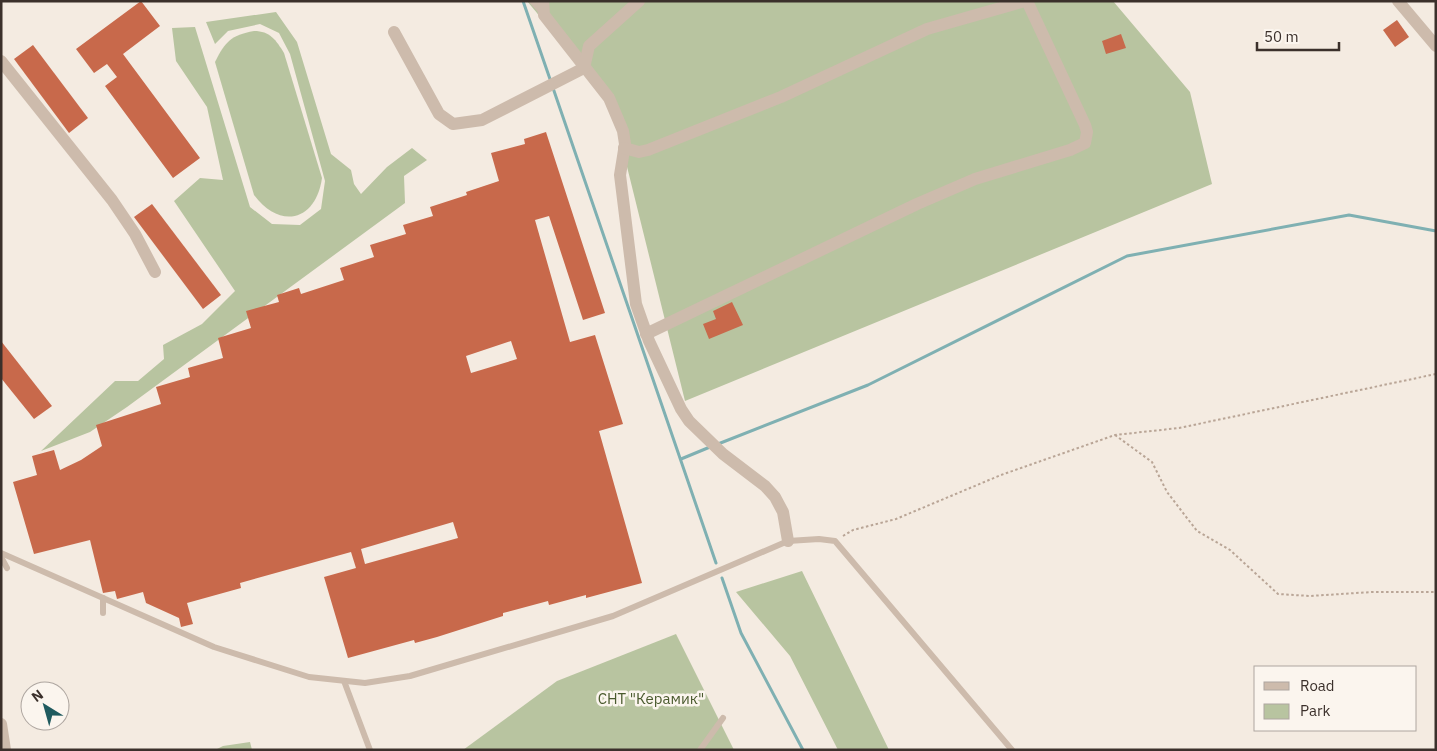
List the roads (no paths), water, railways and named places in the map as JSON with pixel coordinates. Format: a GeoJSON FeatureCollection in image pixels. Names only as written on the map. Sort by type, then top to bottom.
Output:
{"type":"FeatureCollection","features":[{"type":"Feature","properties":{"kind":"street"},"geometry":{"type":"LineString","coordinates":[[543,1],[544,14],[608,98],[624,132],[620,175],[636,304],[646,334],[681,409],[708,441],[775,497],[783,512],[788,541]]}},
{"type":"Feature","properties":{"kind":"street"},"geometry":{"type":"LineString","coordinates":[[394,32],[439,114],[453,124],[482,120],[584,68],[590,46],[639,1]]}},
{"type":"Feature","properties":{"kind":"street"},"geometry":{"type":"LineString","coordinates":[[624,148],[639,152],[648,150],[790,93],[927,29],[1026,1],[1087,132],[1085,143],[1070,150],[975,179],[917,204],[646,334]]}},
{"type":"Feature","properties":{"kind":"street"},"geometry":{"type":"LineString","coordinates":[[1398,1],[1436,46]]}},
{"type":"Feature","properties":{"kind":"street"},"geometry":{"type":"LineString","coordinates":[[1,61],[112,200],[135,234],[155,272]]}},
{"type":"Feature","properties":{"kind":"street"},"geometry":{"type":"LineString","coordinates":[[1,724],[6,750]]}},
{"type":"Feature","properties":{"kind":"lane"},"geometry":{"type":"LineString","coordinates":[[532,1],[544,14]]}},
{"type":"Feature","properties":{"kind":"lane"},"geometry":{"type":"LineString","coordinates":[[1,555],[214,647],[309,677],[364,683],[410,676],[613,616],[788,541],[819,539],[835,542],[1012,750]]}},
{"type":"Feature","properties":{"kind":"lane"},"geometry":{"type":"LineString","coordinates":[[1,555],[7,568]]}},
{"type":"Feature","properties":{"kind":"lane"},"geometry":{"type":"LineString","coordinates":[[103,598],[103,613]]}},
{"type":"Feature","properties":{"kind":"lane"},"geometry":{"type":"LineString","coordinates":[[344,681],[370,750]]}},
{"type":"Feature","properties":{"kind":"lane"},"geometry":{"type":"LineString","coordinates":[[700,750],[723,718]]}},
{"type":"Feature","properties":{"kind":"waterway"},"geometry":{"type":"LineString","coordinates":[[523,1],[551,82]]}},
{"type":"Feature","properties":{"kind":"waterway"},"geometry":{"type":"LineString","coordinates":[[553,88],[716,563]]}},
{"type":"Feature","properties":{"kind":"waterway"},"geometry":{"type":"LineString","coordinates":[[718,444],[868,385],[1127,256],[1349,215],[1436,231]]}},
{"type":"Feature","properties":{"kind":"waterway"},"geometry":{"type":"LineString","coordinates":[[681,459],[710,447]]}},
{"type":"Feature","properties":{"kind":"waterway"},"geometry":{"type":"LineString","coordinates":[[722,578],[741,633],[803,750]]}},
{"type":"Feature","properties":{"kind":"park label","name":"СНТ \"Керамик\""},"geometry":{"type":"Point","coordinates":[651,699]}}]}
